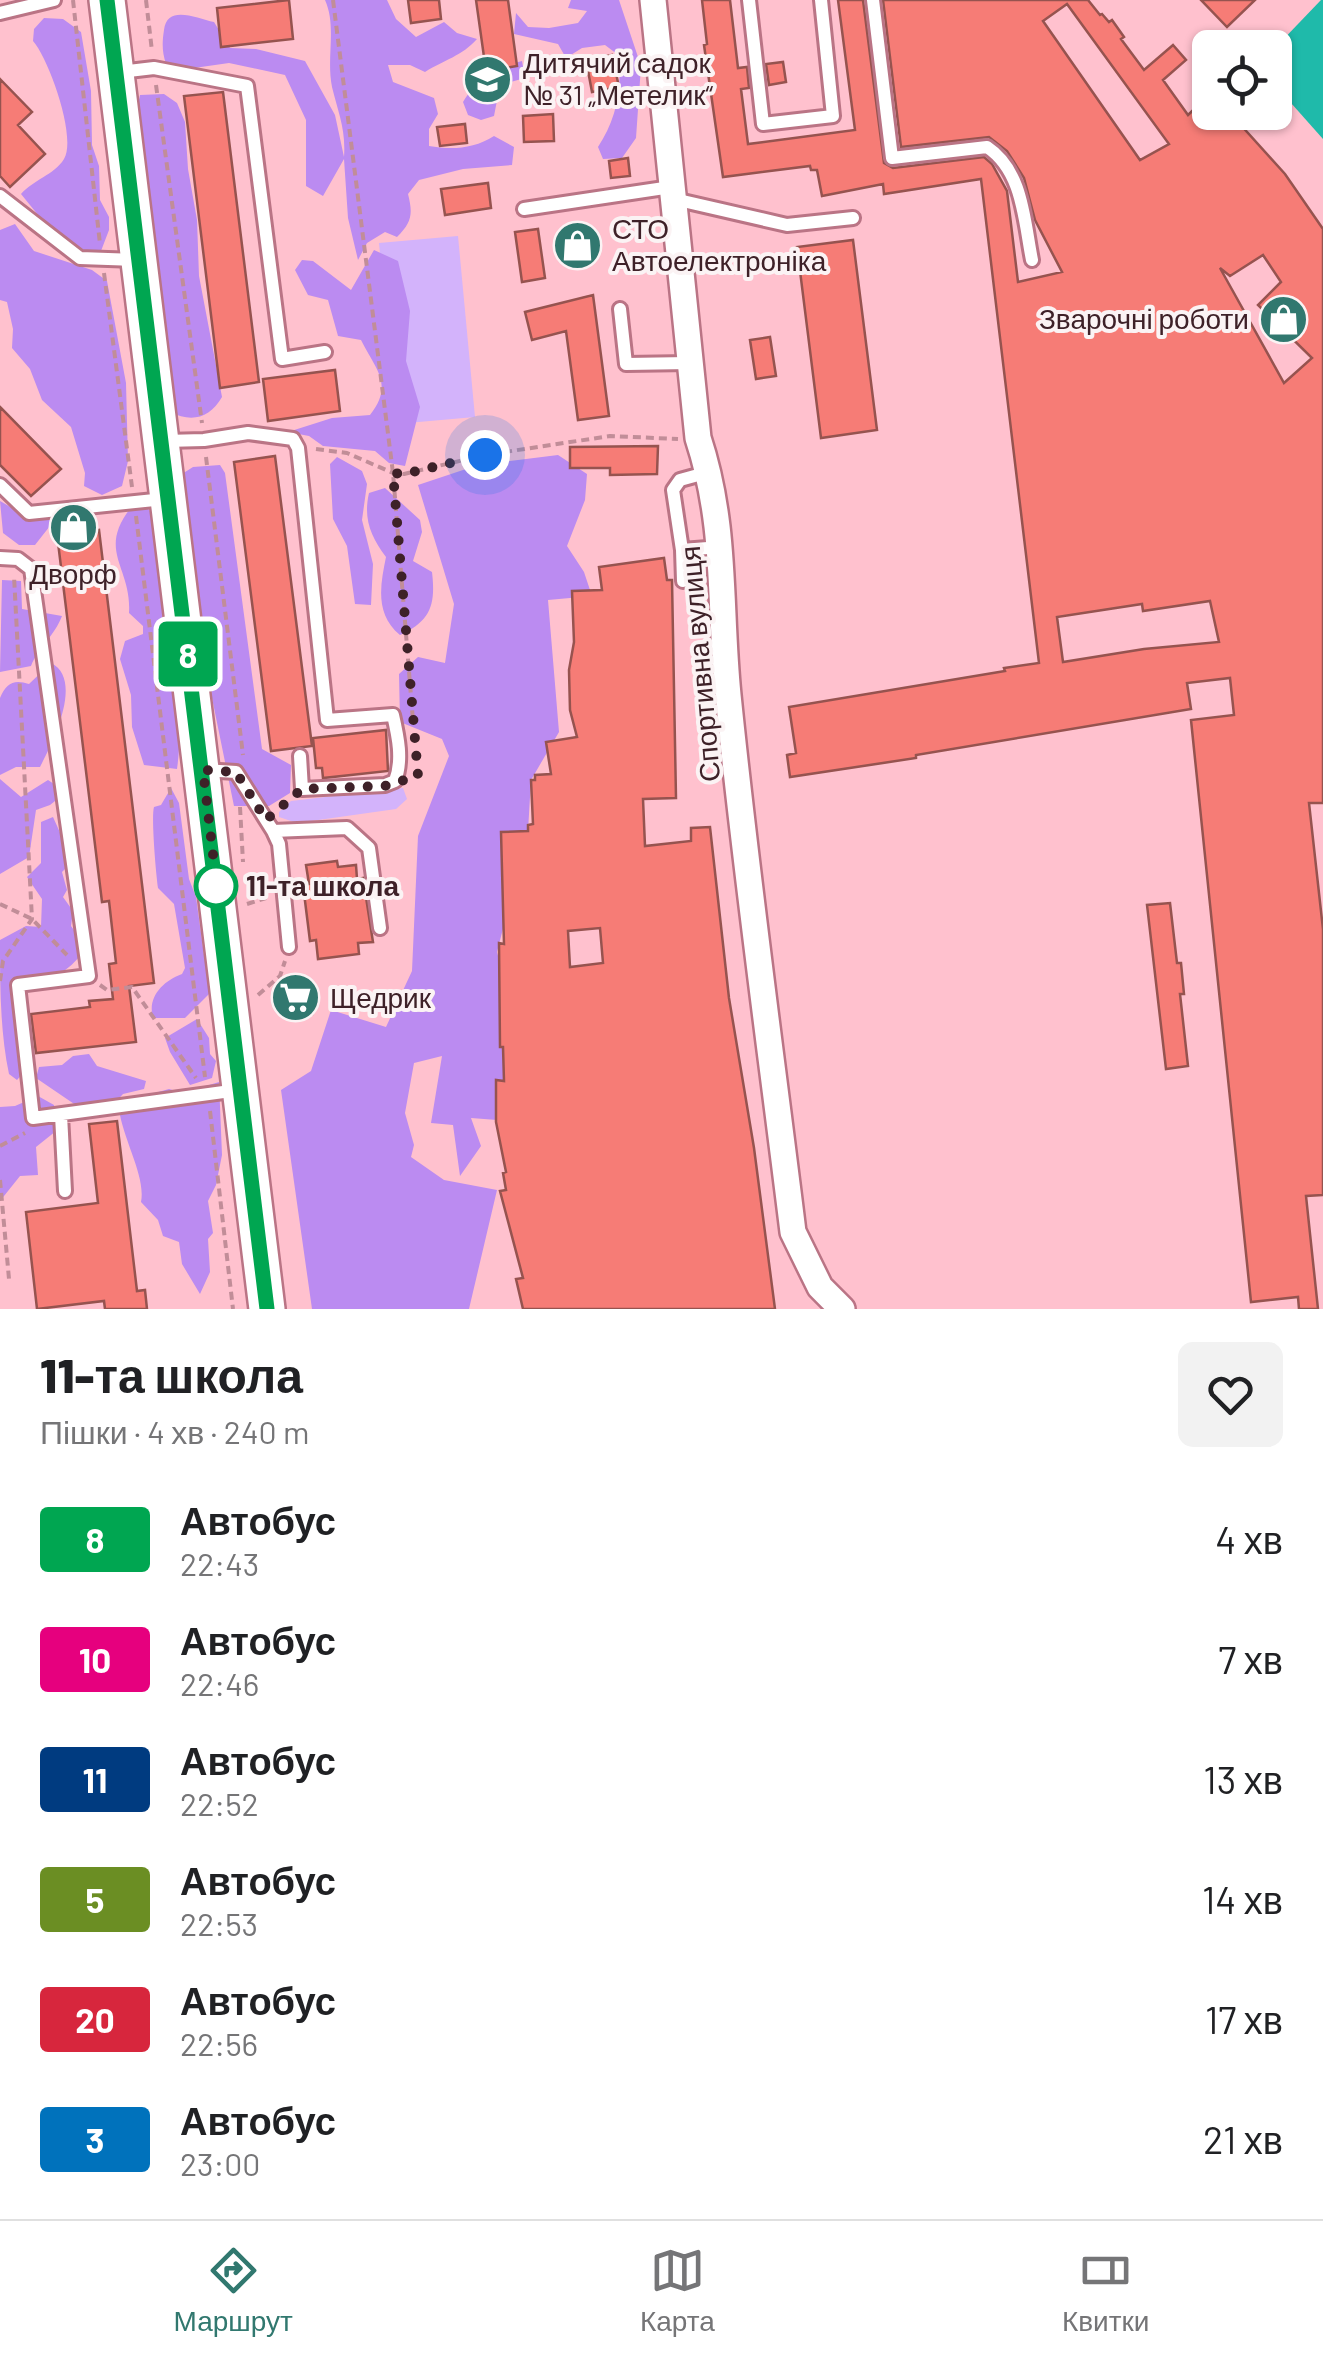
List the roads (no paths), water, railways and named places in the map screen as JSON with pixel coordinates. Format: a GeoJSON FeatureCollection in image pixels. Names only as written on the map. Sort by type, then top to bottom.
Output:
{"type":"FeatureCollection","features":[{"type":"Feature","properties":{"kind":"main road"},"geometry":{"type":"LineString","coordinates":[[107,0],[159,441],[150,501],[203,770],[223,1092],[266,1309]]}},
{"type":"Feature","properties":{"kind":"street","name":"Спортивна вулиця"},"geometry":{"type":"LineString","coordinates":[[653,0],[698,438],[709,472],[721,547],[728,694],[793,1232],[820,1287],[842,1309]]}},
{"type":"Feature","properties":{"kind":"lane"},"geometry":{"type":"LineString","coordinates":[[749,0],[764,124],[834,116],[821,0]]}},
{"type":"Feature","properties":{"kind":"lane"},"geometry":{"type":"LineString","coordinates":[[874,0],[892,158],[988,147],[1005,158],[1016,180],[1032,260]]}},
{"type":"Feature","properties":{"kind":"lane"},"geometry":{"type":"LineString","coordinates":[[0,14],[48,1]]}},
{"type":"Feature","properties":{"kind":"lane"},"geometry":{"type":"LineString","coordinates":[[116,72],[154,68],[247,86],[282,359],[325,352]]}},
{"type":"Feature","properties":{"kind":"lane"},"geometry":{"type":"LineString","coordinates":[[524,209],[672,192],[788,225],[852,218]]}},
{"type":"Feature","properties":{"kind":"lane"},"geometry":{"type":"LineString","coordinates":[[0,196],[80,258],[138,260]]}},
{"type":"Feature","properties":{"kind":"lane"},"geometry":{"type":"LineString","coordinates":[[620,309],[626,364],[689,363]]}},
{"type":"Feature","properties":{"kind":"lane"},"geometry":{"type":"LineString","coordinates":[[159,441],[248,434],[293,439],[298,448],[327,720],[393,715],[399,770],[395,781],[385,786],[302,789],[300,756]]}},
{"type":"Feature","properties":{"kind":"lane"},"geometry":{"type":"LineString","coordinates":[[684,581],[674,490],[680,480],[709,472]]}},
{"type":"Feature","properties":{"kind":"lane"},"geometry":{"type":"LineString","coordinates":[[0,486],[29,513],[150,501]]}},
{"type":"Feature","properties":{"kind":"lane"},"geometry":{"type":"LineString","coordinates":[[682,550],[721,547]]}},
{"type":"Feature","properties":{"kind":"lane"},"geometry":{"type":"LineString","coordinates":[[0,558],[18,559],[31,569],[89,976],[18,985],[33,1118],[223,1092]]}},
{"type":"Feature","properties":{"kind":"lane"},"geometry":{"type":"LineString","coordinates":[[203,770],[236,772],[279,844],[289,946]]}},
{"type":"Feature","properties":{"kind":"lane"},"geometry":{"type":"LineString","coordinates":[[272,831],[346,828],[369,848],[380,928]]}},
{"type":"Feature","properties":{"kind":"lane"},"geometry":{"type":"LineString","coordinates":[[60,1115],[65,1191]]}},
{"type":"Feature","properties":{"kind":"place","name":"Дитячий садок № 31 „Метелик“"},"geometry":{"type":"Point","coordinates":[488,79]}},
{"type":"Feature","properties":{"kind":"place","name":"СТО Автоелектроніка"},"geometry":{"type":"Point","coordinates":[577,245]}},
{"type":"Feature","properties":{"kind":"place","name":"Зварочні роботи"},"geometry":{"type":"Point","coordinates":[1284,319]}},
{"type":"Feature","properties":{"kind":"place","name":"Дворф"},"geometry":{"type":"Point","coordinates":[73,527]}},
{"type":"Feature","properties":{"kind":"place","name":"11-та школа"},"geometry":{"type":"Point","coordinates":[216,886]}},
{"type":"Feature","properties":{"kind":"place","name":"Щедрик"},"geometry":{"type":"Point","coordinates":[295,998]}}]}
